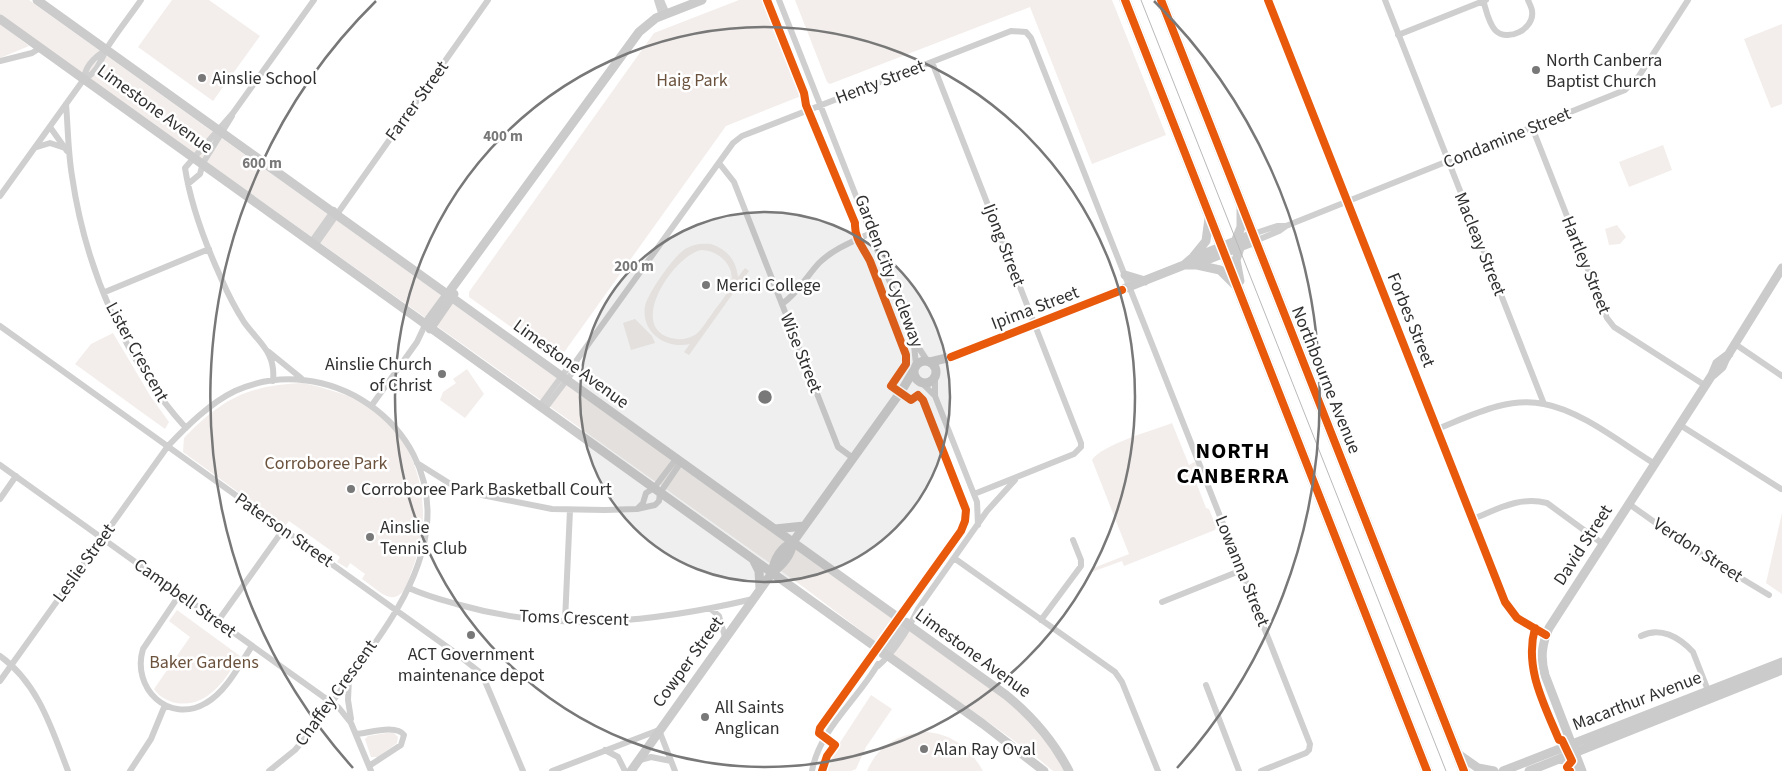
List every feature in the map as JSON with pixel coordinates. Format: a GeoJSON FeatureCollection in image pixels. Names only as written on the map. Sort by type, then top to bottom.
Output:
{"type":"FeatureCollection","features":[{"type":"Feature","properties":{"kind":"highway"},"geometry":{"type":"LineString","coordinates":[[1125,0],[1225,250],[1237,286],[1425,769]]}},
{"type":"Feature","properties":{"kind":"highway","name":"Northbourne Avenue"},"geometry":{"type":"LineString","coordinates":[[1161,0],[1252,237],[1464,771]]}},
{"type":"Feature","properties":{"kind":"main road","name":"Limestone Avenue"},"geometry":{"type":"LineString","coordinates":[[37,0],[908,624],[1029,714],[1047,733],[1069,771]]}},
{"type":"Feature","properties":{"kind":"main road"},"geometry":{"type":"LineString","coordinates":[[428,327],[630,43],[647,24],[702,0]]}},
{"type":"Feature","properties":{"kind":"main road","name":"Limestone Avenue"},"geometry":{"type":"LineString","coordinates":[[0,19],[886,654],[1044,771]]}},
{"type":"Feature","properties":{"kind":"main road"},"geometry":{"type":"LineString","coordinates":[[1240,204],[1241,227],[1237,244],[1236,268],[1244,303]]}},
{"type":"Feature","properties":{"kind":"main road"},"geometry":{"type":"LineString","coordinates":[[1210,216],[1206,241],[1190,263],[1220,270],[1237,286]]}},
{"type":"Feature","properties":{"kind":"main road","name":"Ipima Street"},"geometry":{"type":"LineString","coordinates":[[929,362],[951,357],[1225,250],[1252,237]]}},
{"type":"Feature","properties":{"kind":"main road","name":"David Street"},"geometry":{"type":"LineString","coordinates":[[1582,771],[1542,662],[1546,635],[1712,375],[1722,367],[1728,354],[1782,268]]}},
{"type":"Feature","properties":{"kind":"main road"},"geometry":{"type":"LineString","coordinates":[[1125,275],[1144,281]]}},
{"type":"Feature","properties":{"kind":"main road","name":"Ipima Street"},"geometry":{"type":"LineString","coordinates":[[936,374],[951,357]]}},
{"type":"Feature","properties":{"kind":"main road"},"geometry":{"type":"LineString","coordinates":[[772,573],[781,566],[792,551],[792,542],[902,390],[915,368],[922,362],[929,362],[936,374],[928,383],[921,383],[902,390]]}},
{"type":"Feature","properties":{"kind":"main road"},"geometry":{"type":"LineString","coordinates":[[915,368],[914,376],[921,383]]}},
{"type":"Feature","properties":{"kind":"main road"},"geometry":{"type":"LineString","coordinates":[[775,529],[804,526]]}},
{"type":"Feature","properties":{"kind":"main road"},"geometry":{"type":"LineString","coordinates":[[752,559],[759,572],[760,589]]}},
{"type":"Feature","properties":{"kind":"main road","name":"Cowper Street"},"geometry":{"type":"LineString","coordinates":[[631,771],[772,573]]}},
{"type":"Feature","properties":{"kind":"main road","name":"Macarthur Avenue"},"geometry":{"type":"LineString","coordinates":[[1709,695],[1782,662]]}},
{"type":"Feature","properties":{"kind":"main road","name":"Macarthur Avenue"},"geometry":{"type":"LineString","coordinates":[[1503,771],[1573,748],[1709,695],[1782,670]]}},
{"type":"Feature","properties":{"kind":"main road","name":"Macarthur Avenue"},"geometry":{"type":"LineString","coordinates":[[1529,771],[1561,758],[1573,748]]}},
{"type":"Feature","properties":{"kind":"main road"},"geometry":{"type":"LineString","coordinates":[[1458,754],[1478,768],[1494,771]]}},
{"type":"Feature","properties":{"kind":"main road"},"geometry":{"type":"LineString","coordinates":[[1561,758],[1570,763],[1577,771]]}},
{"type":"Feature","properties":{"kind":"street"},"geometry":{"type":"LineString","coordinates":[[0,196],[84,79],[85,72],[96,58],[106,50],[142,0]]}},
{"type":"Feature","properties":{"kind":"street"},"geometry":{"type":"LineString","coordinates":[[188,184],[200,174],[199,161],[314,0]]}},
{"type":"Feature","properties":{"kind":"street","name":"Farrer Street"},"geometry":{"type":"LineString","coordinates":[[314,243],[488,0]]}},
{"type":"Feature","properties":{"kind":"street"},"geometry":{"type":"LineString","coordinates":[[657,0],[664,15]]}},
{"type":"Feature","properties":{"kind":"street"},"geometry":{"type":"LineString","coordinates":[[661,0],[664,15]]}},
{"type":"Feature","properties":{"kind":"street"},"geometry":{"type":"LineString","coordinates":[[779,0],[914,342],[929,362]]}},
{"type":"Feature","properties":{"kind":"street","name":"Forbes Street"},"geometry":{"type":"LineString","coordinates":[[1268,0],[1505,602],[1512,614],[1546,635]]}},
{"type":"Feature","properties":{"kind":"street","name":"Macleay Street"},"geometry":{"type":"LineString","coordinates":[[1385,0],[1447,162],[1544,404]]}},
{"type":"Feature","properties":{"kind":"street"},"geometry":{"type":"LineString","coordinates":[[1398,34],[1484,0],[1491,24],[1496,31],[1506,35],[1523,30],[1530,23],[1533,13],[1528,0]]}},
{"type":"Feature","properties":{"kind":"street"},"geometry":{"type":"LineString","coordinates":[[1677,0],[1686,2]]}},
{"type":"Feature","properties":{"kind":"street","name":"Condamine Street"},"geometry":{"type":"LineString","coordinates":[[1252,237],[1277,226],[1286,226],[1625,90],[1639,76],[1686,2]]}},
{"type":"Feature","properties":{"kind":"street","name":"Henty Street"},"geometry":{"type":"LineString","coordinates":[[542,408],[564,378],[572,373],[574,364],[734,142],[742,136],[1011,31],[1023,31],[1029,35],[1130,287]]}},
{"type":"Feature","properties":{"kind":"street"},"geometry":{"type":"LineString","coordinates":[[0,61],[32,53],[40,48]]}},
{"type":"Feature","properties":{"kind":"street","name":"Ijong Street"},"geometry":{"type":"LineString","coordinates":[[932,62],[1081,447],[1074,454],[974,494]]}},
{"type":"Feature","properties":{"kind":"street","name":"Lister Crescent"},"geometry":{"type":"LineString","coordinates":[[66,104],[67,152],[86,241],[97,276],[116,322],[146,374],[169,410],[186,428]]}},
{"type":"Feature","properties":{"kind":"street","name":"Lister Crescent"},"geometry":{"type":"LineString","coordinates":[[50,127],[67,152]]}},
{"type":"Feature","properties":{"kind":"street","name":"Hartley Street"},"geometry":{"type":"LineString","coordinates":[[1532,128],[1607,318],[1614,327],[1706,386]]}},
{"type":"Feature","properties":{"kind":"street"},"geometry":{"type":"LineString","coordinates":[[35,148],[50,142],[67,152]]}},
{"type":"Feature","properties":{"kind":"street"},"geometry":{"type":"LineString","coordinates":[[199,161],[188,163],[185,168],[188,184],[208,249],[221,278],[244,321],[268,352],[301,378]]}},
{"type":"Feature","properties":{"kind":"street","name":"Wise Street"},"geometry":{"type":"LineString","coordinates":[[719,163],[734,182],[838,447],[853,458]]}},
{"type":"Feature","properties":{"kind":"street"},"geometry":{"type":"LineString","coordinates":[[782,304],[802,287],[821,262],[830,254],[871,233]]}},
{"type":"Feature","properties":{"kind":"street"},"geometry":{"type":"LineString","coordinates":[[104,292],[208,249]]}},
{"type":"Feature","properties":{"kind":"street"},"geometry":{"type":"LineString","coordinates":[[772,279],[786,289],[802,287]]}},
{"type":"Feature","properties":{"kind":"street","name":"Lowanna Street"},"geometry":{"type":"LineString","coordinates":[[1130,287],[1310,744],[1308,752],[1261,771]]}},
{"type":"Feature","properties":{"kind":"street","name":"Paterson Street"},"geometry":{"type":"LineString","coordinates":[[0,326],[397,610],[482,674],[523,771]]}},
{"type":"Feature","properties":{"kind":"street"},"geometry":{"type":"LineString","coordinates":[[372,406],[428,327]]}},
{"type":"Feature","properties":{"kind":"street"},"geometry":{"type":"LineString","coordinates":[[914,342],[915,368]]}},
{"type":"Feature","properties":{"kind":"street"},"geometry":{"type":"LineString","coordinates":[[1735,344],[1782,376]]}},
{"type":"Feature","properties":{"kind":"street"},"geometry":{"type":"LineString","coordinates":[[268,352],[275,368],[273,381]]}},
{"type":"Feature","properties":{"kind":"street"},"geometry":{"type":"LineString","coordinates":[[936,374],[935,396],[977,502],[978,526]]}},
{"type":"Feature","properties":{"kind":"street"},"geometry":{"type":"LineString","coordinates":[[168,446],[186,428],[235,391],[273,381],[301,378],[341,389],[372,406],[394,426],[417,463],[425,487],[427,524],[409,588],[397,610]]}},
{"type":"Feature","properties":{"kind":"street"},"geometry":{"type":"LineString","coordinates":[[921,383],[935,396]]}},
{"type":"Feature","properties":{"kind":"street"},"geometry":{"type":"LineString","coordinates":[[1437,429],[1501,406],[1522,403],[1544,404],[1572,413],[1655,464]]}},
{"type":"Feature","properties":{"kind":"street"},"geometry":{"type":"LineString","coordinates":[[1680,425],[1781,489]]}},
{"type":"Feature","properties":{"kind":"street","name":"Leslie Street"},"geometry":{"type":"LineString","coordinates":[[0,681],[168,446]]}},
{"type":"Feature","properties":{"kind":"street"},"geometry":{"type":"LineString","coordinates":[[417,463],[467,491],[518,504],[570,510],[637,509],[657,504],[657,491],[679,460]]}},
{"type":"Feature","properties":{"kind":"street","name":"Campbell Street"},"geometry":{"type":"LineString","coordinates":[[0,465],[331,702],[352,723]]}},
{"type":"Feature","properties":{"kind":"street"},"geometry":{"type":"LineString","coordinates":[[0,499],[16,476]]}},
{"type":"Feature","properties":{"kind":"street","name":"Ijong Street"},"geometry":{"type":"LineString","coordinates":[[812,771],[814,761],[823,742],[954,558],[1003,493],[1018,477]]}},
{"type":"Feature","properties":{"kind":"street"},"geometry":{"type":"LineString","coordinates":[[637,509],[643,504],[646,493],[657,491]]}},
{"type":"Feature","properties":{"kind":"street"},"geometry":{"type":"LineString","coordinates":[[1473,520],[1508,504],[1529,500],[1537,501],[1547,504],[1603,544]]}},
{"type":"Feature","properties":{"kind":"street","name":"Verdon Street"},"geometry":{"type":"LineString","coordinates":[[1629,504],[1694,550],[1769,595]]}},
{"type":"Feature","properties":{"kind":"street"},"geometry":{"type":"LineString","coordinates":[[565,621],[570,510]]}},
{"type":"Feature","properties":{"kind":"street"},"geometry":{"type":"LineString","coordinates":[[218,621],[283,530]]}},
{"type":"Feature","properties":{"kind":"street"},"geometry":{"type":"LineString","coordinates":[[1041,620],[1081,566],[1081,560],[1073,540]]}},
{"type":"Feature","properties":{"kind":"street"},"geometry":{"type":"LineString","coordinates":[[954,558],[1119,677],[1158,771]]}},
{"type":"Feature","properties":{"kind":"street"},"geometry":{"type":"LineString","coordinates":[[1162,602],[1242,570]]}},
{"type":"Feature","properties":{"kind":"street","name":"Toms Crescent"},"geometry":{"type":"LineString","coordinates":[[409,588],[424,596],[479,610],[543,621],[650,619],[712,610],[753,599]]}},
{"type":"Feature","properties":{"kind":"street"},"geometry":{"type":"LineString","coordinates":[[180,594],[143,649],[140,659],[141,676],[155,698],[165,705],[187,709],[210,701],[221,690],[252,646]]}},
{"type":"Feature","properties":{"kind":"street","name":"Chaffey Crescent"},"geometry":{"type":"LineString","coordinates":[[269,771],[302,742],[397,610]]}},
{"type":"Feature","properties":{"kind":"street"},"geometry":{"type":"LineString","coordinates":[[712,610],[719,616],[725,637]]}},
{"type":"Feature","properties":{"kind":"street"},"geometry":{"type":"LineString","coordinates":[[1641,636],[1650,631],[1664,631],[1688,647],[1692,652],[1709,695]]}},
{"type":"Feature","properties":{"kind":"street"},"geometry":{"type":"LineString","coordinates":[[0,656],[22,675],[37,697],[68,771]]}},
{"type":"Feature","properties":{"kind":"street","name":"Campbell Street"},"geometry":{"type":"LineString","coordinates":[[350,676],[348,700],[352,723],[356,734],[370,769],[400,745],[404,735],[401,731],[394,729],[356,734]]}},
{"type":"Feature","properties":{"kind":"street"},"geometry":{"type":"LineString","coordinates":[[1206,686],[1239,771]]}},
{"type":"Feature","properties":{"kind":"street"},"geometry":{"type":"LineString","coordinates":[[130,771],[151,739],[165,705]]}},
{"type":"Feature","properties":{"kind":"street"},"geometry":{"type":"LineString","coordinates":[[552,771],[659,730],[676,771]]}},
{"type":"Feature","properties":{"kind":"street"},"geometry":{"type":"LineString","coordinates":[[605,750],[618,757],[625,771]]}},
{"type":"Feature","properties":{"kind":"street"},"geometry":{"type":"LineString","coordinates":[[637,761],[651,757],[671,761]]}},
{"type":"Feature","properties":{"kind":"green space"},"geometry":{"type":"Polygon","coordinates":[[[0,0],[29,0],[1021,711],[1045,734],[1066,771],[1053,771],[1034,755],[876,642],[802,586],[0,15],[0,0]]]}},
{"type":"Feature","properties":{"kind":"green space","name":"Ainslie School"},"geometry":{"type":"Polygon","coordinates":[[[172,0],[209,0],[260,36],[213,101],[138,47],[172,0]]]}},
{"type":"Feature","properties":{"kind":"green space","name":"Haig Park"},"geometry":{"type":"Polygon","coordinates":[[[739,0],[764,0],[801,96],[726,126],[560,358],[556,359],[469,297],[469,292],[654,33],[739,0]]]}},
{"type":"Feature","properties":{"kind":"green space"},"geometry":{"type":"Polygon","coordinates":[[[795,0],[1112,0],[1166,135],[1092,164],[1030,7],[830,84],[827,82],[795,0]]]}},
{"type":"Feature","properties":{"kind":"green space"},"geometry":{"type":"Polygon","coordinates":[[[0,24],[29,46],[0,58],[0,24]]]}},
{"type":"Feature","properties":{"kind":"green space"},"geometry":{"type":"Polygon","coordinates":[[[1782,24],[1782,104],[1771,108],[1744,39],[1782,24]]]}},
{"type":"Feature","properties":{"kind":"green space"},"geometry":{"type":"Polygon","coordinates":[[[1663,145],[1672,170],[1629,187],[1619,162],[1663,145]]]}},
{"type":"Feature","properties":{"kind":"green space"},"geometry":{"type":"Polygon","coordinates":[[[1617,225],[1626,237],[1620,244],[1609,245],[1605,229],[1617,225]]]}},
{"type":"Feature","properties":{"kind":"green space"},"geometry":{"type":"Polygon","coordinates":[[[697,244],[711,244],[722,249],[730,256],[738,277],[745,268],[749,271],[689,355],[684,352],[690,344],[672,344],[657,337],[651,331],[645,316],[645,306],[656,284],[680,253],[697,244]],[[701,250],[689,255],[666,279],[658,294],[653,310],[654,323],[661,334],[677,339],[695,335],[727,292],[732,274],[730,268],[721,257],[701,250]]]}},
{"type":"Feature","properties":{"kind":"green space"},"geometry":{"type":"Polygon","coordinates":[[[635,319],[652,336],[655,343],[631,350],[623,323],[635,319]]]}},
{"type":"Feature","properties":{"kind":"green space"},"geometry":{"type":"Polygon","coordinates":[[[113,333],[151,397],[169,422],[165,429],[75,364],[91,344],[113,333]]]}},
{"type":"Feature","properties":{"kind":"green space"},"geometry":{"type":"Polygon","coordinates":[[[467,369],[484,394],[465,418],[440,400],[443,392],[456,383],[453,379],[467,369]]]}},
{"type":"Feature","properties":{"kind":"green space","name":"Corroboree Park"},"geometry":{"type":"Polygon","coordinates":[[[304,383],[341,394],[362,403],[382,417],[398,435],[410,455],[418,477],[422,500],[423,524],[412,570],[406,586],[398,596],[386,596],[378,591],[362,579],[365,574],[350,563],[347,568],[337,562],[340,557],[289,521],[285,526],[183,452],[184,438],[211,413],[224,404],[251,391],[284,384],[304,383]]]}},
{"type":"Feature","properties":{"kind":"green space"},"geometry":{"type":"Polygon","coordinates":[[[1172,423],[1189,465],[1194,462],[1198,464],[1200,478],[1196,482],[1206,508],[1209,509],[1216,526],[1215,530],[1124,566],[1122,561],[1089,573],[1091,569],[1129,554],[1092,460],[1097,454],[1106,449],[1172,423]]]}},
{"type":"Feature","properties":{"kind":"green space"},"geometry":{"type":"Polygon","coordinates":[[[1782,513],[1782,594],[1766,583],[1782,513]]]}},
{"type":"Feature","properties":{"kind":"green space","name":"Baker Gardens"},"geometry":{"type":"Polygon","coordinates":[[[177,610],[240,656],[222,683],[206,697],[187,703],[176,703],[167,700],[154,689],[190,637],[169,621],[177,610]]]}},
{"type":"Feature","properties":{"kind":"green space"},"geometry":{"type":"Polygon","coordinates":[[[871,695],[892,709],[866,747],[856,769],[851,771],[825,771],[826,764],[871,695]]]}},
{"type":"Feature","properties":{"kind":"green space"},"geometry":{"type":"Polygon","coordinates":[[[393,732],[398,737],[397,743],[378,757],[371,757],[365,739],[368,736],[393,732]]]}},
{"type":"Feature","properties":{"kind":"green space","name":"Alan Ray Oval"},"geometry":{"type":"Polygon","coordinates":[[[927,732],[953,739],[973,756],[983,771],[867,771],[877,754],[891,742],[908,735],[927,732]]]}},
{"type":"Feature","properties":{"kind":"tram line"},"geometry":{"type":"LineString","coordinates":[[1141,0],[1446,771]]}},
{"type":"Feature","properties":{"kind":"cycle path","name":"Garden City Cycleway"},"geometry":{"type":"LineString","coordinates":[[767,0],[804,93],[806,105],[855,223],[858,238],[870,261],[906,355],[906,364],[891,386],[911,400],[918,395],[923,400],[966,510],[965,521],[961,531],[820,728],[819,733],[835,745],[827,756],[822,771]]}},
{"type":"Feature","properties":{"kind":"cycle path"},"geometry":{"type":"LineString","coordinates":[[1125,0],[1427,771]]}},
{"type":"Feature","properties":{"kind":"cycle path"},"geometry":{"type":"LineString","coordinates":[[1161,0],[1464,771]]}},
{"type":"Feature","properties":{"kind":"cycle path"},"geometry":{"type":"LineString","coordinates":[[1268,0],[1505,602],[1517,618],[1546,635]]}},
{"type":"Feature","properties":{"kind":"cycle path"},"geometry":{"type":"LineString","coordinates":[[951,357],[1122,290]]}},
{"type":"Feature","properties":{"kind":"cycle path"},"geometry":{"type":"LineString","coordinates":[[1535,628],[1532,657],[1537,686],[1559,740],[1562,740],[1572,761],[1567,767],[1570,771]]}},
{"type":"Feature","properties":{"kind":"place","name":"North Canberra Baptist Church"},"geometry":{"type":"Point","coordinates":[1536,70]}},
{"type":"Feature","properties":{"kind":"place","name":"Ainslie School"},"geometry":{"type":"Point","coordinates":[202,78]}},
{"type":"Feature","properties":{"kind":"place","name":"Merici College"},"geometry":{"type":"Point","coordinates":[706,285]}},
{"type":"Feature","properties":{"kind":"place","name":"Ainslie Church of Christ"},"geometry":{"type":"Point","coordinates":[442,374]}},
{"type":"Feature","properties":{"kind":"place","name":"Corroboree Park Basketball Court"},"geometry":{"type":"Point","coordinates":[351,489]}},
{"type":"Feature","properties":{"kind":"place","name":"Ainslie Tennis Club"},"geometry":{"type":"Point","coordinates":[370,537]}},
{"type":"Feature","properties":{"kind":"place","name":"ACT Government maintenance depot"},"geometry":{"type":"Point","coordinates":[471,635]}},
{"type":"Feature","properties":{"kind":"place","name":"All Saints Anglican"},"geometry":{"type":"Point","coordinates":[705,717]}},
{"type":"Feature","properties":{"kind":"place","name":"Alan Ray Oval"},"geometry":{"type":"Point","coordinates":[924,749]}},
{"type":"Feature","properties":{"kind":"district","name":"NORTH CANBERRA"},"geometry":{"type":"Point","coordinates":[1233,464]}}]}
